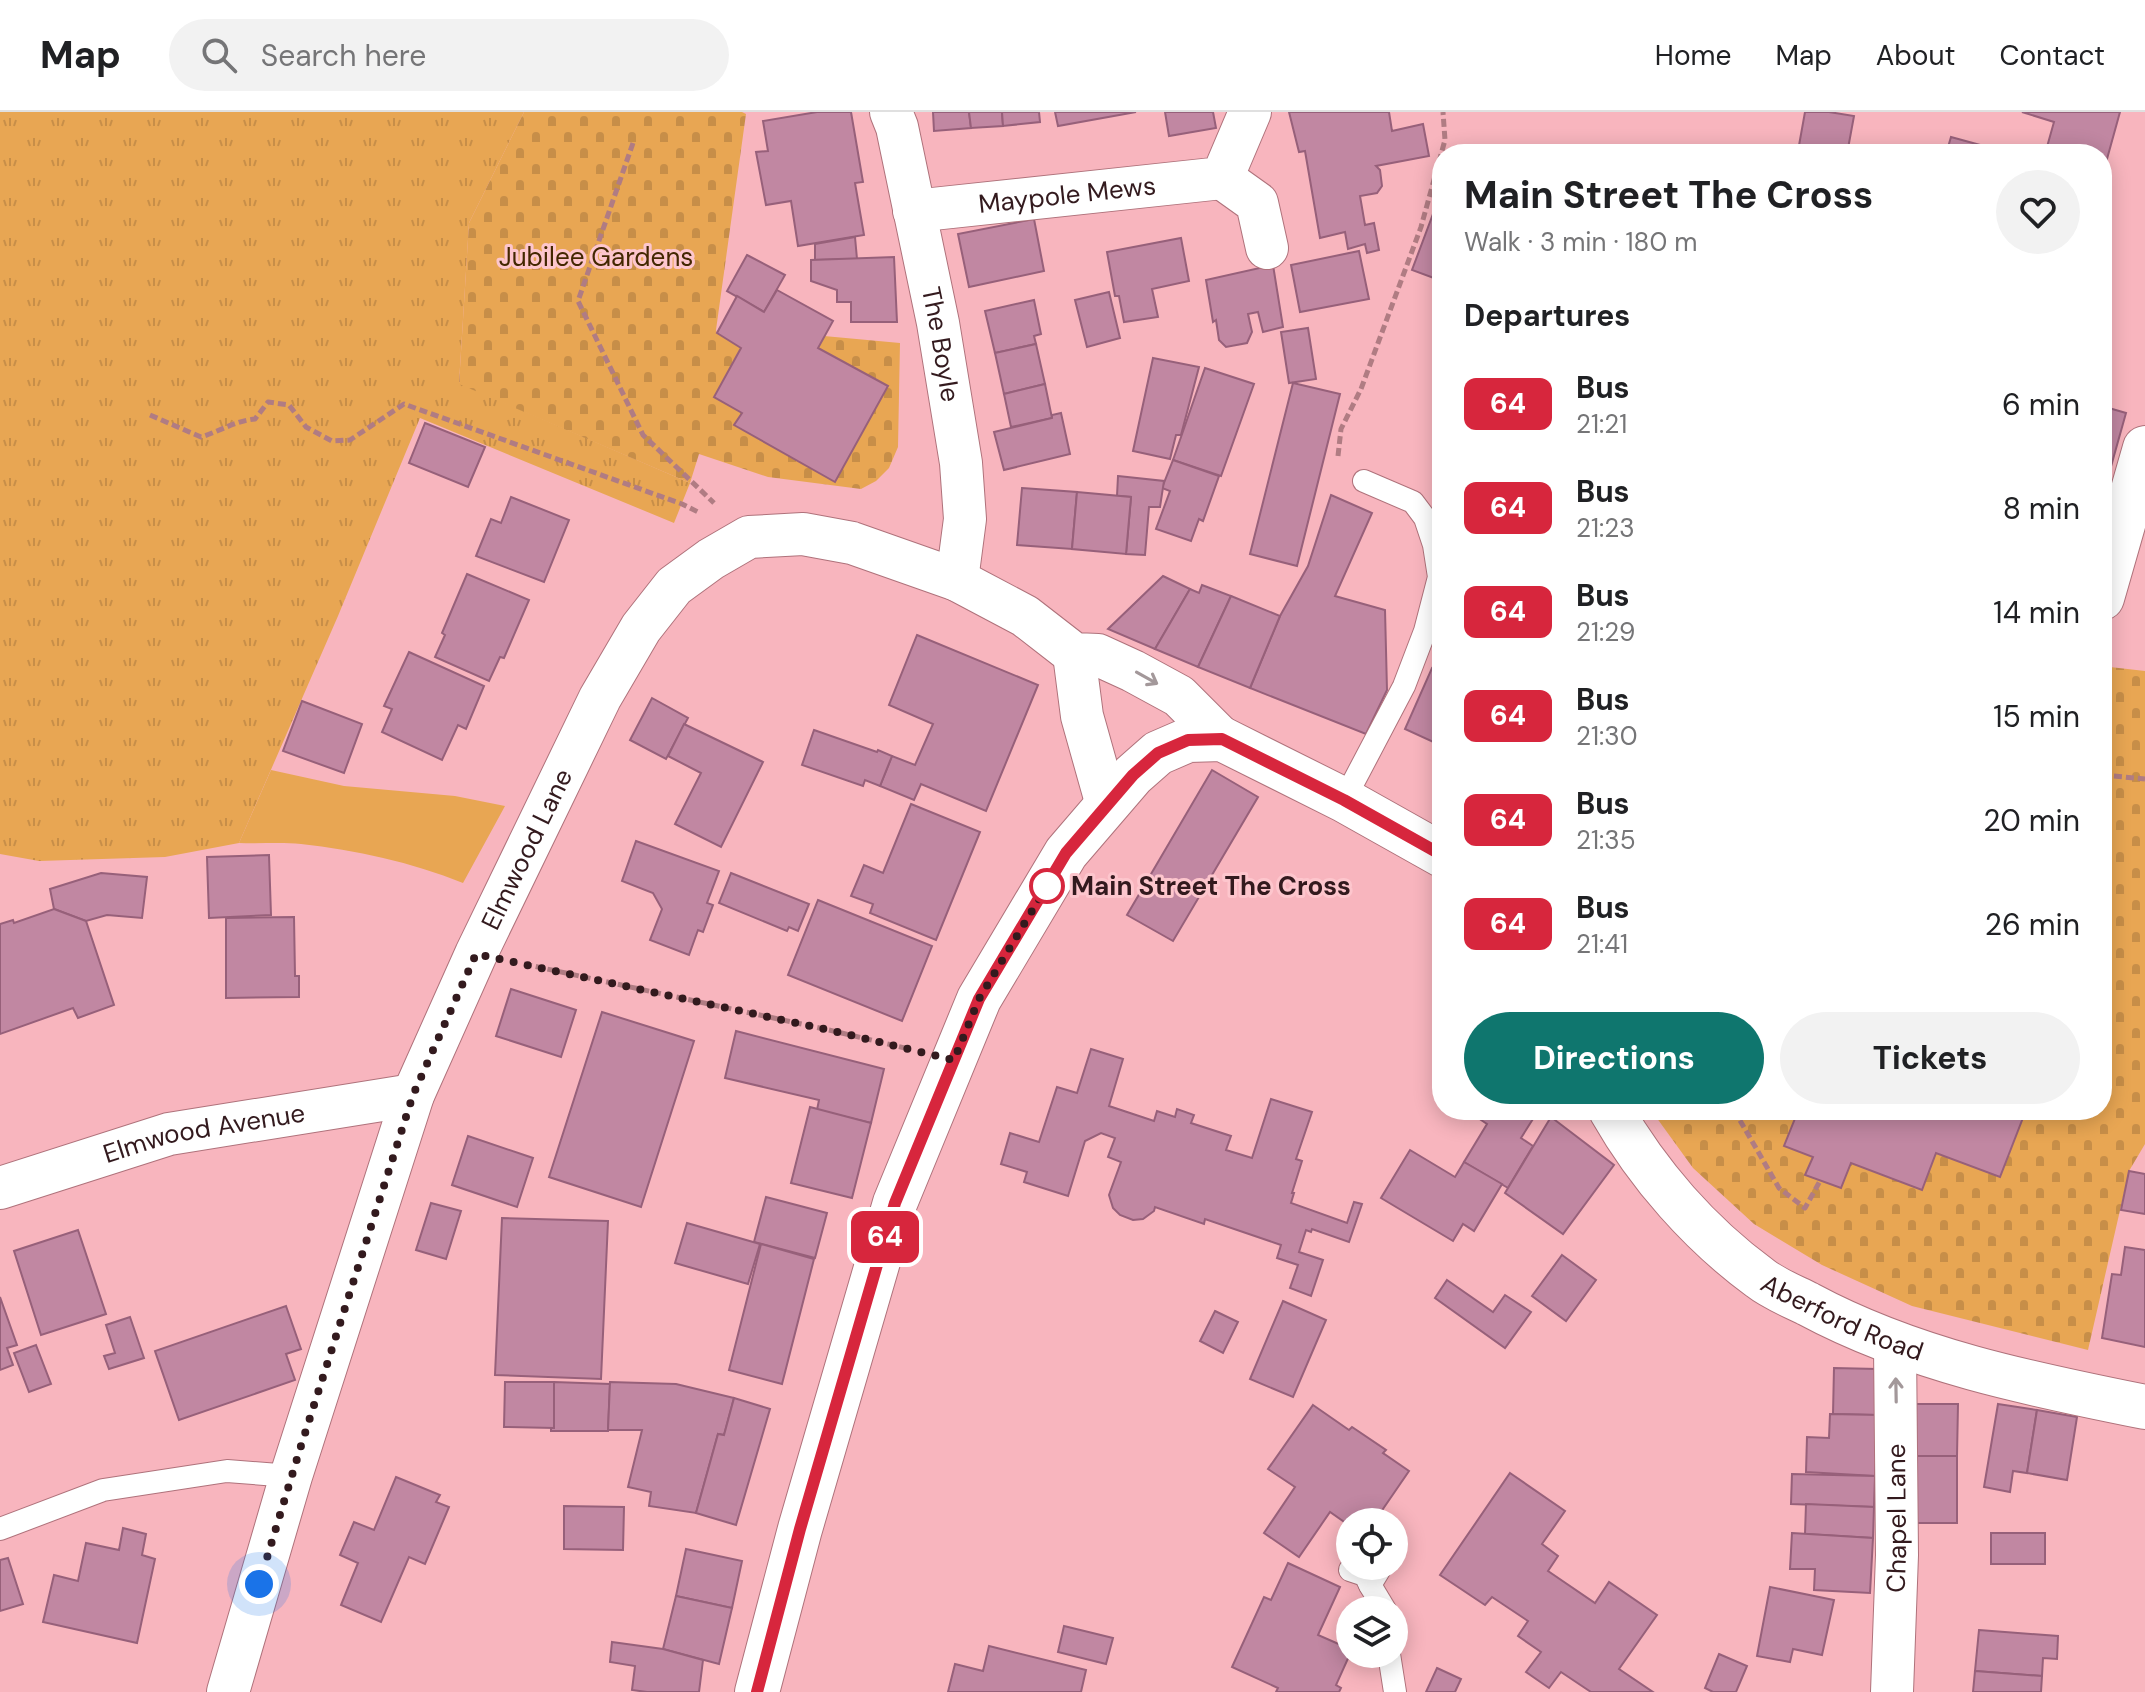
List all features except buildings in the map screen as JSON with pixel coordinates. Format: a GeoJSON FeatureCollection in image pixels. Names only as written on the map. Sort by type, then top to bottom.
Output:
{"type":"FeatureCollection","features":[{"type":"Feature","properties":{"kind":"street","name":"The Boyle"},"geometry":{"type":"LineString","coordinates":[[891,112],[897,127],[938,323],[961,463],[965,519],[957,580]]}},
{"type":"Feature","properties":{"kind":"street"},"geometry":{"type":"LineString","coordinates":[[1250,112],[1222,178],[1257,203],[1267,248]]}},
{"type":"Feature","properties":{"kind":"street","name":"Maypole Mews"},"geometry":{"type":"LineString","coordinates":[[914,211],[1222,178]]}},
{"type":"Feature","properties":{"kind":"street"},"geometry":{"type":"LineString","coordinates":[[2112,563],[2145,448]]}},
{"type":"Feature","properties":{"kind":"street","name":"Elmwood Lane"},"geometry":{"type":"LineString","coordinates":[[228,1692],[291,1476],[413,1095],[476,954],[600,698],[641,628],[674,586],[749,537],[803,534],[852,543],[957,580],[1025,616],[1074,654]]}},
{"type":"Feature","properties":{"kind":"street"},"geometry":{"type":"LineString","coordinates":[[1107,805],[1082,716],[1074,654],[1098,655],[1179,696],[1222,739],[1344,800],[1432,849]]}},
{"type":"Feature","properties":{"kind":"street"},"geometry":{"type":"LineString","coordinates":[[757,1692],[800,1529],[895,1203],[979,999],[1066,853],[1133,775],[1158,753],[1188,740],[1222,739]]}},
{"type":"Feature","properties":{"kind":"street","name":"Elmwood Avenue"},"geometry":{"type":"LineString","coordinates":[[0,1188],[169,1134],[413,1095]]}},
{"type":"Feature","properties":{"kind":"street","name":"Aberford Road"},"geometry":{"type":"LineString","coordinates":[[1618,1120],[1658,1179],[1702,1229],[1762,1280],[1841,1322],[1895,1345],[2048,1386],[2145,1407]]}},
{"type":"Feature","properties":{"kind":"street","name":"Chapel Lane"},"geometry":{"type":"LineString","coordinates":[[1892,1692],[1897,1555],[1895,1345]]}},
{"type":"Feature","properties":{"kind":"lane"},"geometry":{"type":"LineString","coordinates":[[1364,481],[1413,502],[1425,518],[1432,539]]}},
{"type":"Feature","properties":{"kind":"lane"},"geometry":{"type":"LineString","coordinates":[[1344,800],[1404,686],[1432,604]]}},
{"type":"Feature","properties":{"kind":"lane"},"geometry":{"type":"LineString","coordinates":[[0,1529],[103,1490],[227,1471],[291,1476]]}},
{"type":"Feature","properties":{"kind":"lane"},"geometry":{"type":"LineString","coordinates":[[1391,1668],[1395,1692]]}},
{"type":"Feature","properties":{"kind":"path"},"geometry":{"type":"LineString","coordinates":[[1443,112],[1444,144]]}},
{"type":"Feature","properties":{"kind":"path"},"geometry":{"type":"LineString","coordinates":[[633,143],[578,301],[643,435],[749,537]]}},
{"type":"Feature","properties":{"kind":"path"},"geometry":{"type":"LineString","coordinates":[[1364,481],[1337,458],[1341,429],[1361,389],[1421,227],[1432,187]]}},
{"type":"Feature","properties":{"kind":"path"},"geometry":{"type":"LineString","coordinates":[[150,415],[201,437],[237,421],[255,419],[268,402],[289,405],[306,427],[332,441],[350,440],[404,404],[682,504],[749,537]]}},
{"type":"Feature","properties":{"kind":"path"},"geometry":{"type":"LineString","coordinates":[[2112,776],[2145,779]]}},
{"type":"Feature","properties":{"kind":"path"},"geometry":{"type":"LineString","coordinates":[[476,954],[954,1060]]}},
{"type":"Feature","properties":{"kind":"path"},"geometry":{"type":"LineString","coordinates":[[1740,1120],[1779,1188],[1805,1208],[1820,1181]]}},
{"type":"Feature","properties":{"kind":"green space"},"geometry":{"type":"Polygon","coordinates":[[[0,112],[524,112],[469,223],[459,383],[690,483],[674,523],[420,418],[239,843],[165,857],[39,861],[0,854],[0,112]]]}},
{"type":"Feature","properties":{"kind":"green space","name":"Jubilee Gardens"},"geometry":{"type":"Polygon","coordinates":[[[524,112],[746,114],[716,330],[741,348],[742,413],[735,426],[835,481],[887,386],[818,348],[824,336],[900,343],[898,447],[889,468],[876,481],[861,489],[768,477],[699,454],[690,483],[459,384],[469,223],[524,112]]]}},
{"type":"Feature","properties":{"kind":"green space"},"geometry":{"type":"Polygon","coordinates":[[[2112,667],[2145,671],[2145,1144],[2129,1171],[2088,1350],[1912,1306],[1822,1265],[1754,1224],[1693,1168],[1658,1120],[2112,1120],[2112,667]]]}},
{"type":"Feature","properties":{"kind":"green space"},"geometry":{"type":"Polygon","coordinates":[[[271,770],[344,786],[455,796],[505,806],[463,883],[403,863],[342,850],[293,843],[239,843],[271,770]]]}},
{"type":"Feature","properties":{"kind":"bus line","name":"64"},"geometry":{"type":"LineString","coordinates":[[757,1692],[800,1529],[895,1203],[979,999],[1066,853],[1133,775],[1158,753],[1188,740],[1222,739],[1344,800],[1432,849]]}},
{"type":"Feature","properties":{"kind":"place","name":"Main Street The Cross"},"geometry":{"type":"Point","coordinates":[1047,886]}},
{"type":"Feature","properties":{"kind":"route"},"geometry":{"type":"LineString","coordinates":[[259,1584],[413,1095],[476,954],[954,1060],[979,999],[1047,886]]}}]}
